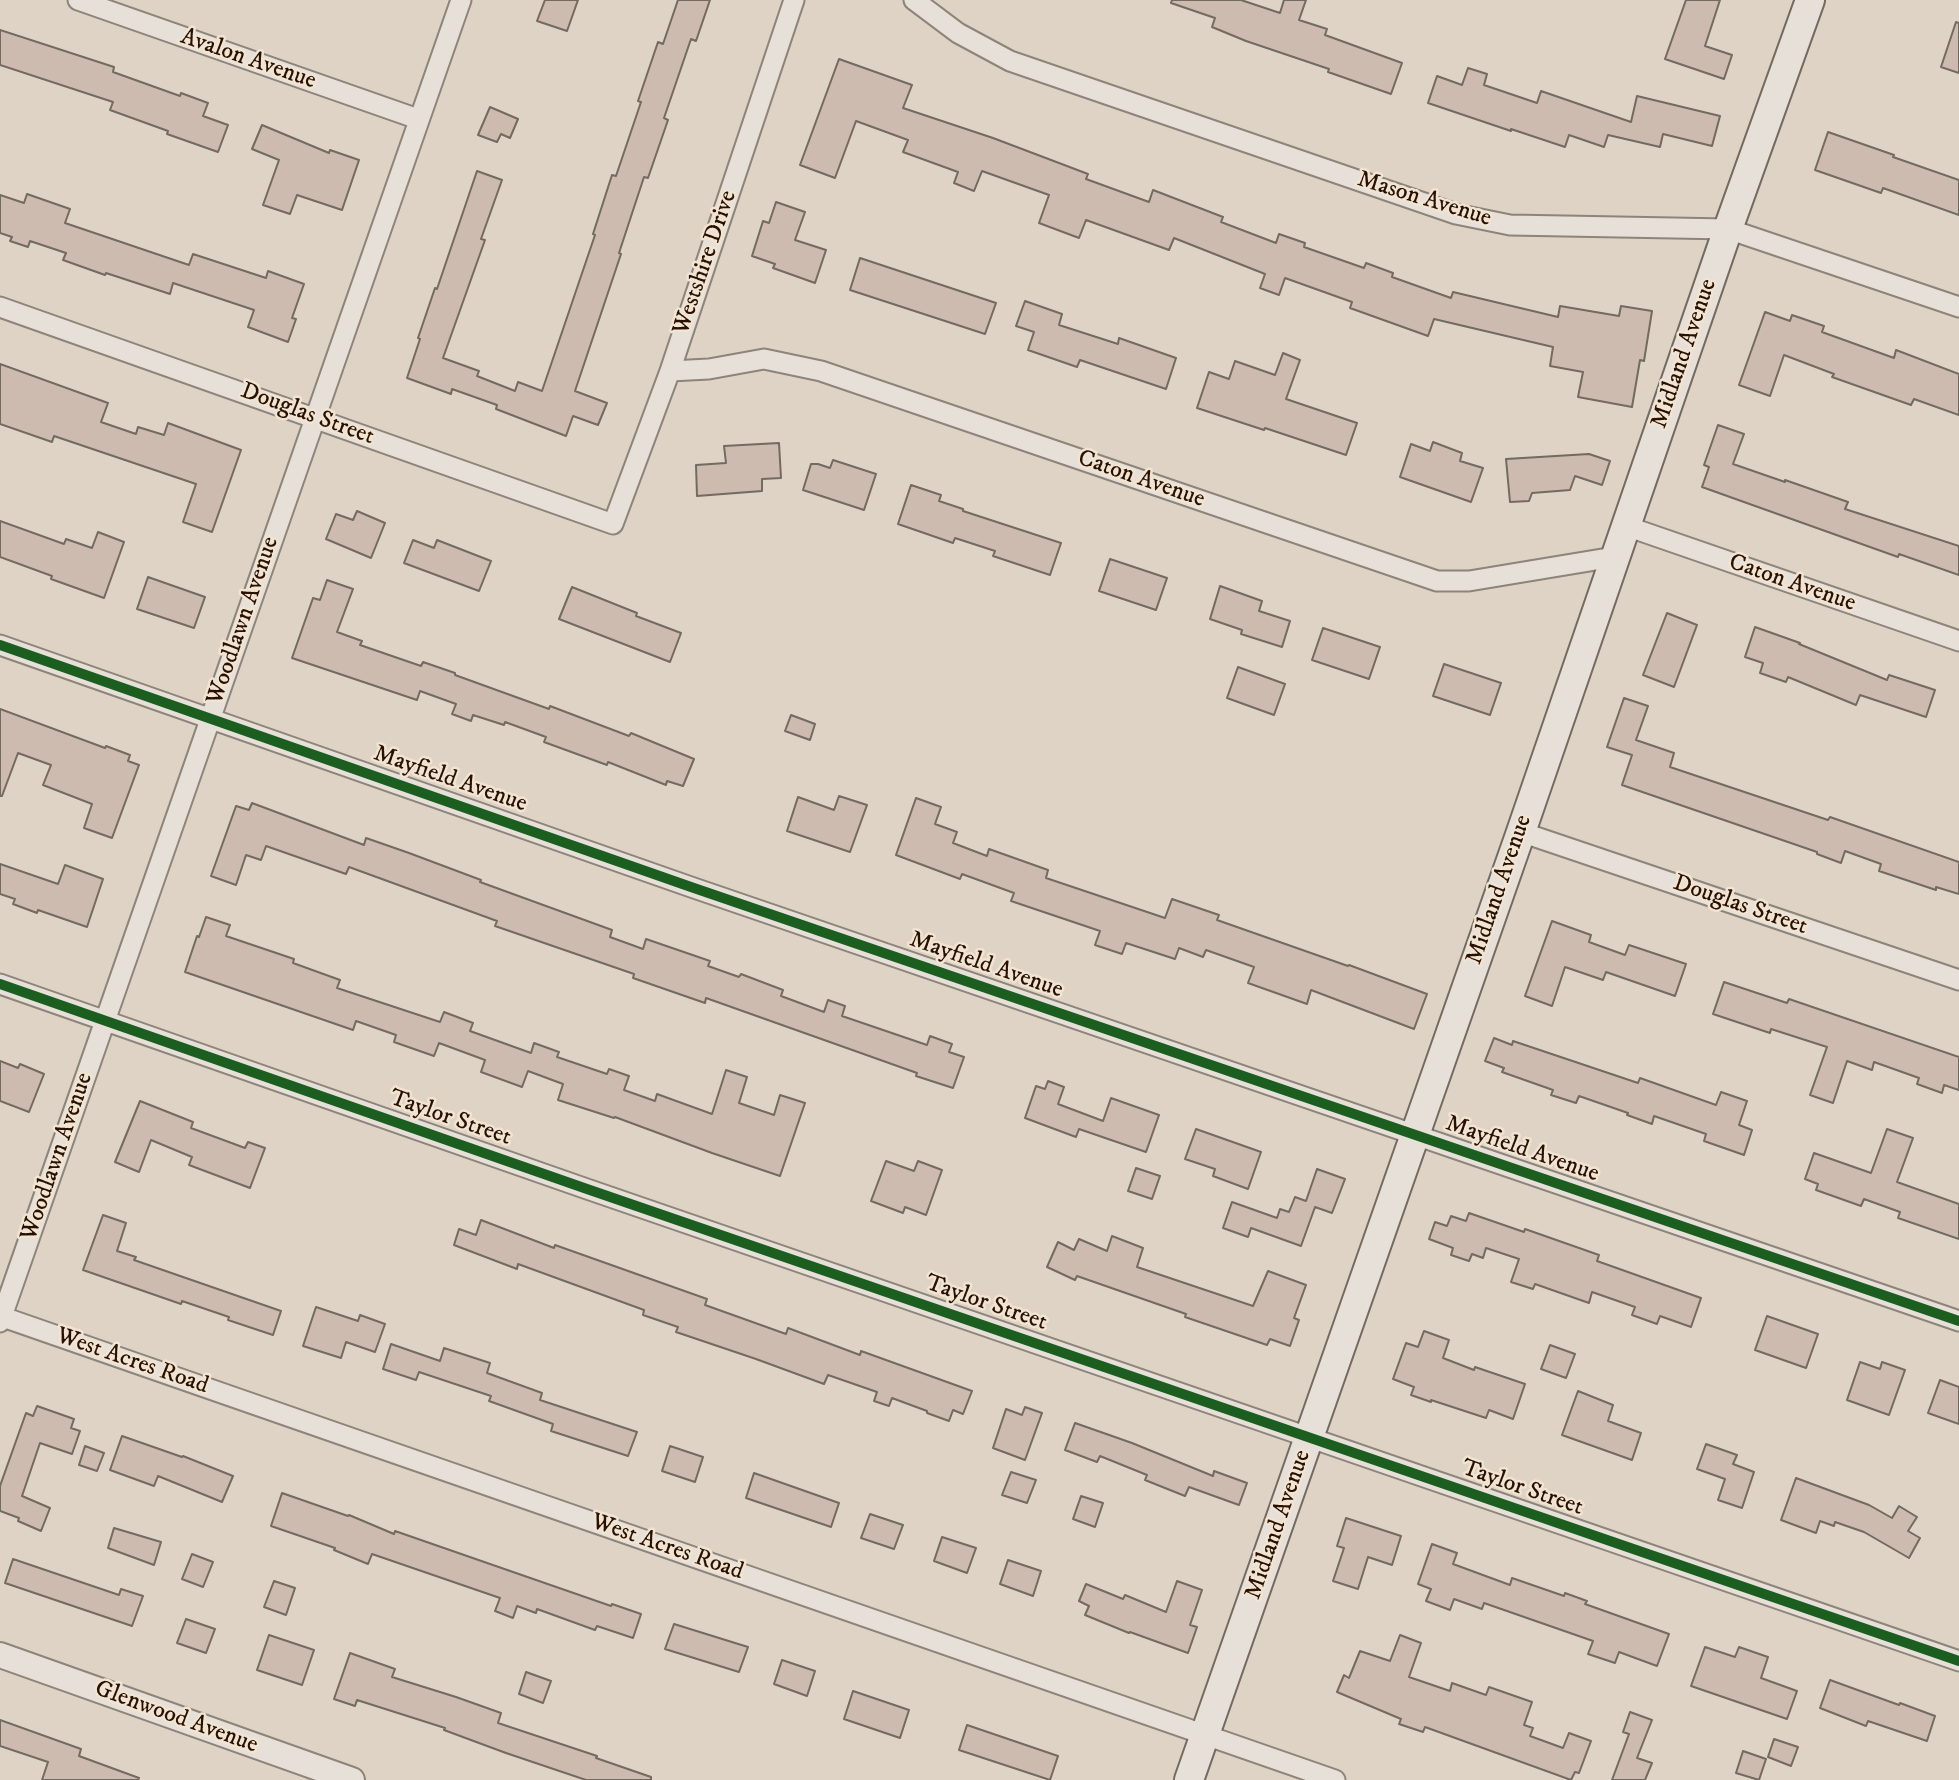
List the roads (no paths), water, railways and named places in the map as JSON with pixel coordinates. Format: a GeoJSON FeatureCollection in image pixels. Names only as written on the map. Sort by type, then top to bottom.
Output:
{"type":"FeatureCollection","features":[{"type":"Feature","properties":{"kind":"main road","name":"Midland Avenue"},"geometry":{"type":"LineString","coordinates":[[1189,1780],[1810,0]]}},
{"type":"Feature","properties":{"kind":"street","name":"Avalon Avenue"},"geometry":{"type":"LineString","coordinates":[[78,0],[418,119]]}},
{"type":"Feature","properties":{"kind":"street","name":"Woodlawn Avenue"},"geometry":{"type":"LineString","coordinates":[[1,1318],[461,0]]}},
{"type":"Feature","properties":{"kind":"street","name":"Westshire Drive"},"geometry":{"type":"LineString","coordinates":[[613,524],[670,371],[794,0]]}},
{"type":"Feature","properties":{"kind":"street","name":"Mason Avenue"},"geometry":{"type":"LineString","coordinates":[[914,0],[958,33],[1010,61],[1456,214],[1510,225],[1728,229],[1959,307]]}},
{"type":"Feature","properties":{"kind":"street","name":"Douglas Street"},"geometry":{"type":"LineString","coordinates":[[0,307],[613,524]]}},
{"type":"Feature","properties":{"kind":"street","name":"Caton Avenue"},"geometry":{"type":"LineString","coordinates":[[670,371],[709,369],[764,359],[821,371],[1437,581],[1469,581],[1614,557]]}},
{"type":"Feature","properties":{"kind":"street","name":"Caton Avenue"},"geometry":{"type":"LineString","coordinates":[[1626,526],[1959,641]]}},
{"type":"Feature","properties":{"kind":"street","name":"Mayfield Avenue"},"geometry":{"type":"LineString","coordinates":[[0,645],[717,896],[1959,1321]]}},
{"type":"Feature","properties":{"kind":"street","name":"Douglas Street"},"geometry":{"type":"LineString","coordinates":[[1521,832],[1959,980]]}},
{"type":"Feature","properties":{"kind":"street","name":"Taylor Street"},"geometry":{"type":"LineString","coordinates":[[0,984],[1959,1661]]}},
{"type":"Feature","properties":{"kind":"street","name":"West Acres Road"},"geometry":{"type":"LineString","coordinates":[[1,1318],[1335,1780]]}},
{"type":"Feature","properties":{"kind":"street","name":"Glenwood Avenue"},"geometry":{"type":"LineString","coordinates":[[0,1655],[352,1780]]}}]}
